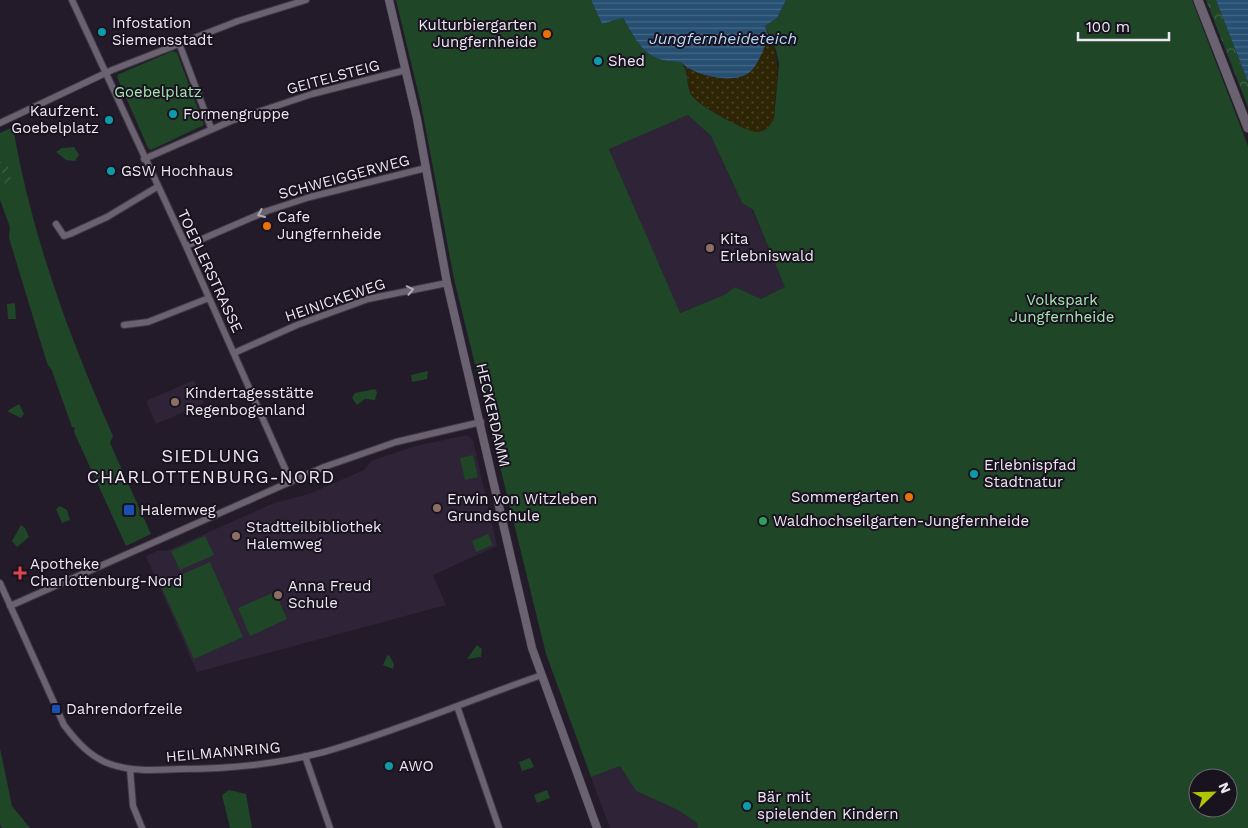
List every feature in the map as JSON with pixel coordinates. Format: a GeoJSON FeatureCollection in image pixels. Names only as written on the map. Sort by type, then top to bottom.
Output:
{"type":"FeatureCollection","features":[{"type":"Feature","properties":{"kind":"main road"},"geometry":{"type":"LineString","coordinates":[[1198,0],[1248,128]]}},
{"type":"Feature","properties":{"kind":"street","name":"TOEPLERSTRASSE"},"geometry":{"type":"LineString","coordinates":[[72,0],[144,159],[186,246],[291,482]]}},
{"type":"Feature","properties":{"kind":"street"},"geometry":{"type":"LineString","coordinates":[[0,123],[106,72],[179,43],[306,0]]}},
{"type":"Feature","properties":{"kind":"street","name":"HECKERDAMM"},"geometry":{"type":"LineString","coordinates":[[389,0],[406,70],[447,283],[481,422],[532,648],[597,828]]}},
{"type":"Feature","properties":{"kind":"street"},"geometry":{"type":"LineString","coordinates":[[144,159],[211,128],[179,43]]}},
{"type":"Feature","properties":{"kind":"street","name":"GEITELSTEIG"},"geometry":{"type":"LineString","coordinates":[[211,128],[312,94],[406,70]]}},
{"type":"Feature","properties":{"kind":"street","name":"SCHWEIGGERWEG"},"geometry":{"type":"LineString","coordinates":[[186,246],[267,211],[310,196],[426,168]]}},
{"type":"Feature","properties":{"kind":"street"},"geometry":{"type":"LineString","coordinates":[[56,224],[64,236],[70,234],[112,214],[157,187]]}},
{"type":"Feature","properties":{"kind":"street","name":"HEINICKEWEG"},"geometry":{"type":"LineString","coordinates":[[234,353],[297,325],[368,299],[447,283]]}},
{"type":"Feature","properties":{"kind":"street"},"geometry":{"type":"LineString","coordinates":[[124,325],[148,322],[209,298]]}},
{"type":"Feature","properties":{"kind":"street"},"geometry":{"type":"LineString","coordinates":[[10,606],[324,467],[396,442],[481,422]]}},
{"type":"Feature","properties":{"kind":"street","name":"HEILMANNRING"},"geometry":{"type":"LineString","coordinates":[[0,583],[60,718],[72,735],[96,757],[109,764],[130,769],[206,769],[305,756],[366,739],[542,675]]}},
{"type":"Feature","properties":{"kind":"street"},"geometry":{"type":"LineString","coordinates":[[457,706],[499,828]]}},
{"type":"Feature","properties":{"kind":"street"},"geometry":{"type":"LineString","coordinates":[[305,756],[330,828]]}},
{"type":"Feature","properties":{"kind":"street"},"geometry":{"type":"LineString","coordinates":[[130,769],[133,806],[142,828]]}},
{"type":"Feature","properties":{"kind":"shaded area","name":"Kita Erlebniswald"},"geometry":{"type":"Polygon","coordinates":[[[688,115],[711,136],[742,203],[752,210],[786,287],[761,299],[735,287],[724,295],[679,313],[609,148],[688,115]]]}},
{"type":"Feature","properties":{"kind":"shaded area","name":"Kindertagesstätte Regenbogenland"},"geometry":{"type":"Polygon","coordinates":[[[194,380],[204,403],[156,424],[146,401],[194,380]]]}},
{"type":"Feature","properties":{"kind":"shaded area"},"geometry":{"type":"Polygon","coordinates":[[[467,435],[473,440],[497,546],[433,575],[446,605],[197,672],[146,556],[157,551],[169,550],[274,503],[309,494],[364,470],[371,461],[416,446],[467,435]]]}},
{"type":"Feature","properties":{"kind":"shaded area"},"geometry":{"type":"Polygon","coordinates":[[[620,766],[636,791],[678,810],[697,823],[698,828],[610,828],[591,777],[620,766]]]}},
{"type":"Feature","properties":{"kind":"green space","name":"Volkspark Jungfernheide"},"geometry":{"type":"Polygon","coordinates":[[[396,0],[591,0],[602,24],[623,18],[645,51],[659,59],[681,62],[686,70],[691,94],[703,105],[733,123],[759,132],[774,118],[779,64],[776,50],[765,26],[777,18],[786,0],[1192,0],[1248,146],[1248,828],[698,828],[697,823],[678,810],[636,791],[620,766],[591,777],[546,654],[454,279],[421,104],[396,0]],[[688,115],[609,149],[680,313],[724,295],[735,287],[761,299],[785,287],[753,210],[742,203],[711,136],[688,115]]]}},
{"type":"Feature","properties":{"kind":"green space"},"geometry":{"type":"Polygon","coordinates":[[[1206,0],[1216,0],[1248,82],[1248,107],[1206,0]]]}},
{"type":"Feature","properties":{"kind":"green space","name":"Goebelplatz"},"geometry":{"type":"Polygon","coordinates":[[[173,51],[177,53],[204,125],[151,150],[148,148],[117,77],[119,74],[173,51]]]}},
{"type":"Feature","properties":{"kind":"green space"},"geometry":{"type":"Polygon","coordinates":[[[13,127],[30,206],[53,284],[81,361],[113,436],[110,443],[151,534],[126,546],[74,432],[75,428],[72,427],[52,371],[47,363],[9,238],[10,227],[0,200],[0,133],[13,127]]]}},
{"type":"Feature","properties":{"kind":"green space"},"geometry":{"type":"Polygon","coordinates":[[[74,147],[79,155],[75,161],[66,160],[56,152],[62,148],[74,147]]]}},
{"type":"Feature","properties":{"kind":"green space"},"geometry":{"type":"Polygon","coordinates":[[[0,162],[7,162],[11,180],[5,185],[0,162]]]}},
{"type":"Feature","properties":{"kind":"green space"},"geometry":{"type":"Polygon","coordinates":[[[15,303],[16,319],[8,319],[7,304],[15,303]]]}},
{"type":"Feature","properties":{"kind":"green space"},"geometry":{"type":"Polygon","coordinates":[[[428,371],[427,379],[412,382],[411,375],[428,371]]]}},
{"type":"Feature","properties":{"kind":"green space"},"geometry":{"type":"Polygon","coordinates":[[[375,389],[377,392],[375,400],[365,399],[357,405],[352,398],[355,393],[375,389]]]}},
{"type":"Feature","properties":{"kind":"green space"},"geometry":{"type":"Polygon","coordinates":[[[19,404],[24,414],[21,418],[7,411],[19,404]]]}},
{"type":"Feature","properties":{"kind":"green space"},"geometry":{"type":"Polygon","coordinates":[[[473,455],[478,477],[465,480],[460,458],[473,455]]]}},
{"type":"Feature","properties":{"kind":"green space"},"geometry":{"type":"Polygon","coordinates":[[[60,506],[67,510],[70,520],[62,523],[56,509],[60,506]]]}},
{"type":"Feature","properties":{"kind":"green space"},"geometry":{"type":"Polygon","coordinates":[[[21,525],[25,528],[29,537],[17,547],[12,541],[21,525]]]}},
{"type":"Feature","properties":{"kind":"green space"},"geometry":{"type":"Polygon","coordinates":[[[488,534],[493,545],[476,552],[472,541],[488,534]]]}},
{"type":"Feature","properties":{"kind":"green space"},"geometry":{"type":"Polygon","coordinates":[[[205,536],[214,555],[180,570],[171,551],[205,536]]]}},
{"type":"Feature","properties":{"kind":"green space"},"geometry":{"type":"Polygon","coordinates":[[[210,562],[243,637],[194,659],[160,584],[210,562]]]}},
{"type":"Feature","properties":{"kind":"green space"},"geometry":{"type":"Polygon","coordinates":[[[275,592],[287,619],[250,636],[238,608],[275,592]]]}},
{"type":"Feature","properties":{"kind":"green space"},"geometry":{"type":"Polygon","coordinates":[[[477,645],[482,649],[481,657],[467,659],[477,645]]]}},
{"type":"Feature","properties":{"kind":"green space"},"geometry":{"type":"Polygon","coordinates":[[[389,655],[394,664],[393,669],[383,665],[389,655]]]}},
{"type":"Feature","properties":{"kind":"green space"},"geometry":{"type":"Polygon","coordinates":[[[0,748],[12,806],[30,828],[2,828],[0,825],[0,748]]]}},
{"type":"Feature","properties":{"kind":"green space"},"geometry":{"type":"Polygon","coordinates":[[[530,758],[534,767],[522,771],[519,762],[530,758]]]}},
{"type":"Feature","properties":{"kind":"green space"},"geometry":{"type":"Polygon","coordinates":[[[229,790],[246,794],[252,828],[230,828],[222,795],[229,790]]]}},
{"type":"Feature","properties":{"kind":"green space"},"geometry":{"type":"Polygon","coordinates":[[[547,790],[550,798],[537,803],[534,795],[547,790]]]}},
{"type":"Feature","properties":{"kind":"sand"},"geometry":{"type":"Polygon","coordinates":[[[769,37],[777,66],[774,118],[770,126],[760,132],[743,128],[713,111],[692,96],[685,66],[699,73],[718,77],[727,78],[745,75],[756,64],[769,37]]]}},
{"type":"Feature","properties":{"kind":"water","name":"Jungfernheideteich"},"geometry":{"type":"Polygon","coordinates":[[[591,0],[786,0],[777,18],[765,26],[769,37],[753,69],[743,76],[725,78],[704,75],[681,62],[659,59],[651,55],[639,44],[623,18],[602,24],[591,0]]]}},
{"type":"Feature","properties":{"kind":"water"},"geometry":{"type":"Polygon","coordinates":[[[1216,0],[1248,0],[1248,82],[1216,0]]]}},
{"type":"Feature","properties":{"kind":"place","name":"Infostation Siemensstadt"},"geometry":{"type":"Point","coordinates":[102,32]}},
{"type":"Feature","properties":{"kind":"place","name":"Kulturbiergarten Jungfernheide"},"geometry":{"type":"Point","coordinates":[547,34]}},
{"type":"Feature","properties":{"kind":"place","name":"Shed"},"geometry":{"type":"Point","coordinates":[598,61]}},
{"type":"Feature","properties":{"kind":"place","name":"Formengruppe"},"geometry":{"type":"Point","coordinates":[173,114]}},
{"type":"Feature","properties":{"kind":"place","name":"Kaufzent. Goebelplatz"},"geometry":{"type":"Point","coordinates":[109,120]}},
{"type":"Feature","properties":{"kind":"place","name":"GSW Hochhaus"},"geometry":{"type":"Point","coordinates":[111,171]}},
{"type":"Feature","properties":{"kind":"place","name":"Cafe Jungfernheide"},"geometry":{"type":"Point","coordinates":[267,226]}},
{"type":"Feature","properties":{"kind":"place","name":"Kita Erlebniswald"},"geometry":{"type":"Point","coordinates":[710,248]}},
{"type":"Feature","properties":{"kind":"place","name":"Kindertagesstätte Regenbogenland"},"geometry":{"type":"Point","coordinates":[175,402]}},
{"type":"Feature","properties":{"kind":"place","name":"Erlebnispfad Stadtnatur"},"geometry":{"type":"Point","coordinates":[974,474]}},
{"type":"Feature","properties":{"kind":"place","name":"Sommergarten"},"geometry":{"type":"Point","coordinates":[909,497]}},
{"type":"Feature","properties":{"kind":"place","name":"Erwin von Witzleben Grundschule"},"geometry":{"type":"Point","coordinates":[437,508]}},
{"type":"Feature","properties":{"kind":"place","name":"Halemweg"},"geometry":{"type":"Point","coordinates":[129,510]}},
{"type":"Feature","properties":{"kind":"place","name":"Waldhochseilgarten-Jungfernheide"},"geometry":{"type":"Point","coordinates":[763,521]}},
{"type":"Feature","properties":{"kind":"place","name":"Stadtteilbibliothek Halemweg"},"geometry":{"type":"Point","coordinates":[236,536]}},
{"type":"Feature","properties":{"kind":"place","name":"Apotheke Charlottenburg-Nord"},"geometry":{"type":"Point","coordinates":[20,573]}},
{"type":"Feature","properties":{"kind":"place","name":"Anna Freud Schule"},"geometry":{"type":"Point","coordinates":[278,595]}},
{"type":"Feature","properties":{"kind":"place","name":"Dahrendorfzeile"},"geometry":{"type":"Point","coordinates":[56,709]}},
{"type":"Feature","properties":{"kind":"place","name":"AWO"},"geometry":{"type":"Point","coordinates":[389,766]}},
{"type":"Feature","properties":{"kind":"place","name":"Bär mit spielenden Kindern"},"geometry":{"type":"Point","coordinates":[747,806]}},
{"type":"Feature","properties":{"kind":"district","name":"SIEDLUNG CHARLOTTENBURG-NORD"},"geometry":{"type":"Point","coordinates":[211,466]}}]}
